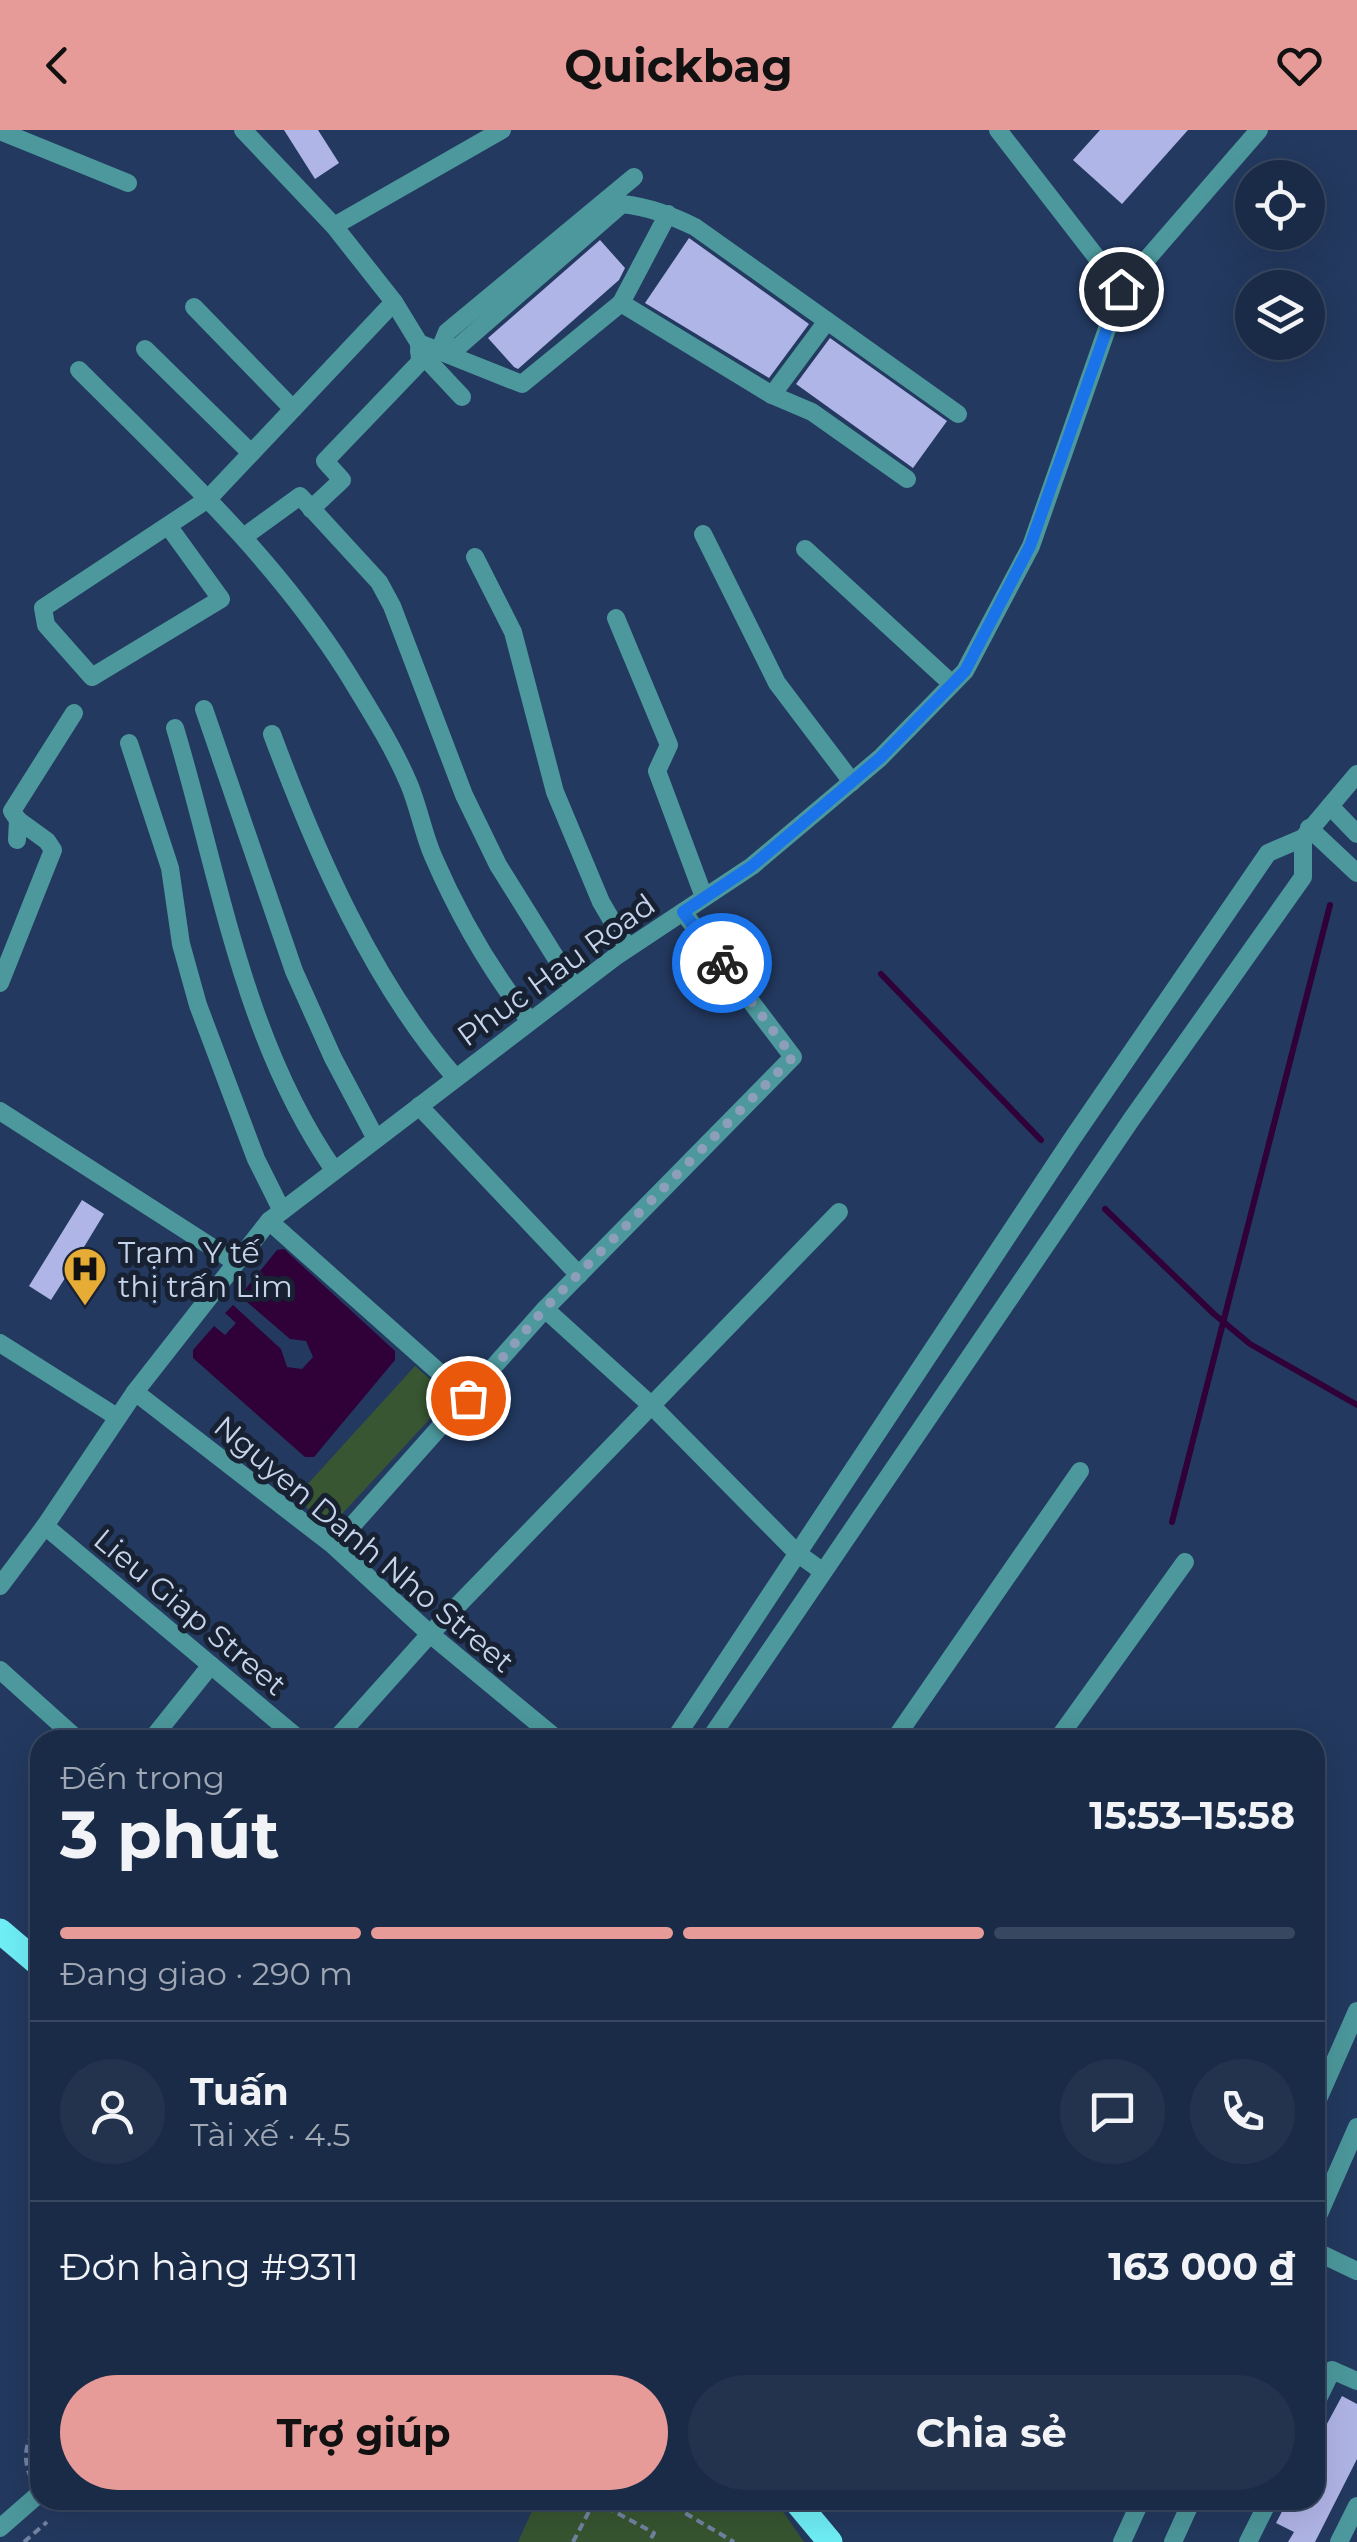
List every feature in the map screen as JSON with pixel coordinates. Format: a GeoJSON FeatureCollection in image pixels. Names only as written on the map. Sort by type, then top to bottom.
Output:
{"type":"FeatureCollection","features":[{"type":"Feature","properties":{"kind":"main road"},"geometry":{"type":"LineString","coordinates":[[0,1930],[30,1956]]}},
{"type":"Feature","properties":{"kind":"main road"},"geometry":{"type":"LineString","coordinates":[[804,2510],[830,2542]]}},
{"type":"Feature","properties":{"kind":"street"},"geometry":{"type":"LineString","coordinates":[[0,130],[128,183]]}},
{"type":"Feature","properties":{"kind":"street"},"geometry":{"type":"LineString","coordinates":[[243,130],[334,226],[394,302],[419,347],[462,397]]}},
{"type":"Feature","properties":{"kind":"street"},"geometry":{"type":"LineString","coordinates":[[334,226],[502,130]]}},
{"type":"Feature","properties":{"kind":"street"},"geometry":{"type":"LineString","coordinates":[[998,130],[1121,289]]}},
{"type":"Feature","properties":{"kind":"street","name":"Phuc Hau Road"},"geometry":{"type":"LineString","coordinates":[[0,1586],[134,1392],[235,1262],[276,1216],[529,1020],[752,866],[880,758],[965,671],[1030,546],[1121,289],[1259,130]]}},
{"type":"Feature","properties":{"kind":"street"},"geometry":{"type":"LineString","coordinates":[[445,352],[441,340],[447,332],[634,177]]}},
{"type":"Feature","properties":{"kind":"street"},"geometry":{"type":"LineString","coordinates":[[445,352],[622,204],[668,214],[695,227],[958,414]]}},
{"type":"Feature","properties":{"kind":"street"},"geometry":{"type":"LineString","coordinates":[[419,347],[445,352],[522,384],[621,303],[668,214]]}},
{"type":"Feature","properties":{"kind":"street"},"geometry":{"type":"LineString","coordinates":[[169,527],[221,599],[92,677],[46,625],[42,608],[208,499],[394,302]]}},
{"type":"Feature","properties":{"kind":"street"},"geometry":{"type":"LineString","coordinates":[[621,303],[772,396],[812,412],[906,479]]}},
{"type":"Feature","properties":{"kind":"street"},"geometry":{"type":"LineString","coordinates":[[194,308],[293,409]]}},
{"type":"Feature","properties":{"kind":"street"},"geometry":{"type":"LineString","coordinates":[[772,396],[827,321]]}},
{"type":"Feature","properties":{"kind":"street"},"geometry":{"type":"LineString","coordinates":[[311,508],[342,480],[325,461],[420,362],[419,347]]}},
{"type":"Feature","properties":{"kind":"street"},"geometry":{"type":"LineString","coordinates":[[145,350],[251,453]]}},
{"type":"Feature","properties":{"kind":"street"},"geometry":{"type":"LineString","coordinates":[[79,370],[245,536],[345,670],[407,780],[424,821],[431,853],[477,941],[503,986],[529,1020]]}},
{"type":"Feature","properties":{"kind":"street"},"geometry":{"type":"LineString","coordinates":[[245,536],[300,496],[386,593],[458,778],[498,865],[574,987]]}},
{"type":"Feature","properties":{"kind":"street"},"geometry":{"type":"LineString","coordinates":[[704,534],[777,683],[852,782]]}},
{"type":"Feature","properties":{"kind":"street"},"geometry":{"type":"LineString","coordinates":[[805,549],[952,684]]}},
{"type":"Feature","properties":{"kind":"street"},"geometry":{"type":"LineString","coordinates":[[475,557],[513,632],[556,792],[601,902],[628,948]]}},
{"type":"Feature","properties":{"kind":"street"},"geometry":{"type":"LineString","coordinates":[[616,618],[669,745],[657,772],[704,897]]}},
{"type":"Feature","properties":{"kind":"street"},"geometry":{"type":"LineString","coordinates":[[204,710],[294,971],[333,1058],[376,1139]]}},
{"type":"Feature","properties":{"kind":"street"},"geometry":{"type":"LineString","coordinates":[[0,982],[4,960],[53,848],[18,820],[12,810],[74,714]]}},
{"type":"Feature","properties":{"kind":"street"},"geometry":{"type":"LineString","coordinates":[[174,728],[204,826],[242,977],[288,1086],[334,1170]]}},
{"type":"Feature","properties":{"kind":"street"},"geometry":{"type":"LineString","coordinates":[[272,734],[306,828],[372,953],[404,1010],[455,1077]]}},
{"type":"Feature","properties":{"kind":"street"},"geometry":{"type":"LineString","coordinates":[[129,743],[170,868],[181,944],[198,1005],[276,1216],[468,1398]]}},
{"type":"Feature","properties":{"kind":"street"},"geometry":{"type":"LineString","coordinates":[[681,1730],[1268,853],[1306,833],[1357,774]]}},
{"type":"Feature","properties":{"kind":"street"},"geometry":{"type":"LineString","coordinates":[[1330,806],[1357,834]]}},
{"type":"Feature","properties":{"kind":"street"},"geometry":{"type":"LineString","coordinates":[[17,840],[18,820]]}},
{"type":"Feature","properties":{"kind":"street"},"geometry":{"type":"LineString","coordinates":[[1306,833],[1357,873]]}},
{"type":"Feature","properties":{"kind":"street"},"geometry":{"type":"LineString","coordinates":[[716,1730],[968,1358],[1303,877],[1306,833]]}},
{"type":"Feature","properties":{"kind":"street"},"geometry":{"type":"LineString","coordinates":[[334,1546],[545,1308],[793,1057],[683,912]]}},
{"type":"Feature","properties":{"kind":"street"},"geometry":{"type":"LineString","coordinates":[[418,1106],[579,1274]]}},
{"type":"Feature","properties":{"kind":"street"},"geometry":{"type":"LineString","coordinates":[[0,1111],[235,1262]]}},
{"type":"Feature","properties":{"kind":"street"},"geometry":{"type":"LineString","coordinates":[[344,1730],[430,1634],[839,1212]]}},
{"type":"Feature","properties":{"kind":"street"},"geometry":{"type":"LineString","coordinates":[[545,1308],[822,1572]]}},
{"type":"Feature","properties":{"kind":"street"},"geometry":{"type":"LineString","coordinates":[[940,1338],[968,1358]]}},
{"type":"Feature","properties":{"kind":"street"},"geometry":{"type":"LineString","coordinates":[[0,1343],[117,1417]]}},
{"type":"Feature","properties":{"kind":"street","name":"Nguyen Danh Nho Street"},"geometry":{"type":"LineString","coordinates":[[134,1392],[334,1546],[430,1634],[546,1730]]}},
{"type":"Feature","properties":{"kind":"street"},"geometry":{"type":"LineString","coordinates":[[901,1730],[1080,1471]]}},
{"type":"Feature","properties":{"kind":"street","name":"Lieu Giap Street"},"geometry":{"type":"LineString","coordinates":[[45,1526],[288,1730]]}},
{"type":"Feature","properties":{"kind":"street"},"geometry":{"type":"LineString","coordinates":[[1064,1730],[1185,1562]]}},
{"type":"Feature","properties":{"kind":"street"},"geometry":{"type":"LineString","coordinates":[[159,1730],[211,1665]]}},
{"type":"Feature","properties":{"kind":"street"},"geometry":{"type":"LineString","coordinates":[[0,1670],[67,1730]]}},
{"type":"Feature","properties":{"kind":"street"},"geometry":{"type":"LineString","coordinates":[[1325,2083],[1357,2011]]}},
{"type":"Feature","properties":{"kind":"street"},"geometry":{"type":"LineString","coordinates":[[1325,2200],[1357,2128]]}},
{"type":"Feature","properties":{"kind":"street"},"geometry":{"type":"LineString","coordinates":[[1325,2256],[1357,2271]]}},
{"type":"Feature","properties":{"kind":"street"},"geometry":{"type":"LineString","coordinates":[[1325,2384],[1332,2370],[1357,2382]]}},
{"type":"Feature","properties":{"kind":"street"},"geometry":{"type":"LineString","coordinates":[[0,2528],[30,2494]]}},
{"type":"Feature","properties":{"kind":"street"},"geometry":{"type":"LineString","coordinates":[[1339,2542],[1357,2506]]}},
{"type":"Feature","properties":{"kind":"street"},"geometry":{"type":"LineString","coordinates":[[1122,2542],[1136,2510]]}},
{"type":"Feature","properties":{"kind":"street"},"geometry":{"type":"LineString","coordinates":[[1173,2542],[1187,2510]]}},
{"type":"Feature","properties":{"kind":"street"},"geometry":{"type":"LineString","coordinates":[[1248,2542],[1264,2510]]}},
{"type":"Feature","properties":{"kind":"path"},"geometry":{"type":"LineString","coordinates":[[30,2438],[25,2453],[30,2468]]}},
{"type":"Feature","properties":{"kind":"path"},"geometry":{"type":"LineString","coordinates":[[574,2542],[590,2510]]}},
{"type":"Feature","properties":{"kind":"path"},"geometry":{"type":"LineString","coordinates":[[613,2510],[654,2533],[650,2542]]}},
{"type":"Feature","properties":{"kind":"path"},"geometry":{"type":"LineString","coordinates":[[680,2510],[734,2542]]}},
{"type":"Feature","properties":{"kind":"path"},"geometry":{"type":"LineString","coordinates":[[24,2542],[47,2522]]}},
{"type":"Feature","properties":{"kind":"green space"},"geometry":{"type":"Polygon","coordinates":[[[415,1366],[450,1397],[330,1527],[295,1498],[415,1366]]]}},
{"type":"Feature","properties":{"kind":"green space"},"geometry":{"type":"Polygon","coordinates":[[[532,2510],[781,2510],[804,2542],[518,2542],[532,2510]]]}},
{"type":"Feature","properties":{"kind":"shaded area"},"geometry":{"type":"Polygon","coordinates":[[[284,1249],[395,1351],[395,1360],[314,1457],[305,1457],[193,1358],[193,1350],[214,1326],[225,1335],[236,1323],[225,1313],[233,1305],[281,1349],[287,1367],[302,1369],[313,1357],[306,1341],[290,1339],[240,1296],[277,1250],[284,1249]]]}},
{"type":"Feature","properties":{"kind":"building"},"geometry":{"type":"Polygon","coordinates":[[[284,130],[318,130],[339,163],[315,179],[284,130]]]}},
{"type":"Feature","properties":{"kind":"building"},"geometry":{"type":"Polygon","coordinates":[[[1100,130],[1188,130],[1122,204],[1073,160],[1100,130]]]}},
{"type":"Feature","properties":{"kind":"building"},"geometry":{"type":"Polygon","coordinates":[[[689,238],[809,324],[769,378],[645,303],[689,238]]]}},
{"type":"Feature","properties":{"kind":"building"},"geometry":{"type":"Polygon","coordinates":[[[600,240],[625,268],[619,280],[518,369],[514,367],[488,338],[600,240]]]}},
{"type":"Feature","properties":{"kind":"building"},"geometry":{"type":"Polygon","coordinates":[[[830,338],[947,421],[913,468],[796,384],[830,338]]]}},
{"type":"Feature","properties":{"kind":"building"},"geometry":{"type":"Polygon","coordinates":[[[82,1200],[104,1214],[84,1247],[90,1251],[82,1265],[76,1261],[51,1300],[29,1286],[82,1200]]]}},
{"type":"Feature","properties":{"kind":"building"},"geometry":{"type":"Polygon","coordinates":[[[1342,2396],[1357,2404],[1357,2459],[1315,2542],[1288,2542],[1294,2532],[1276,2523],[1283,2510],[1325,2510],[1325,2427],[1342,2396]]]}},
{"type":"Feature","properties":{"kind":"waterway"},"geometry":{"type":"LineString","coordinates":[[1172,1522],[1330,905]]}},
{"type":"Feature","properties":{"kind":"waterway"},"geometry":{"type":"LineString","coordinates":[[881,974],[1041,1140]]}},
{"type":"Feature","properties":{"kind":"waterway"},"geometry":{"type":"LineString","coordinates":[[1105,1209],[1250,1344],[1357,1405]]}},
{"type":"Feature","properties":{"kind":"way so far"},"geometry":{"type":"LineString","coordinates":[[468,1398],[545,1308],[793,1057],[722,963]]}},
{"type":"Feature","properties":{"kind":"place","name":"Trạm Y tế thị trấn Lim"},"geometry":{"type":"Point","coordinates":[85,1307]}},
{"type":"Feature","properties":{"kind":"route"},"geometry":{"type":"LineString","coordinates":[[722,963],[683,912],[752,866],[880,758],[965,671],[1030,546],[1121,289]]}}]}
